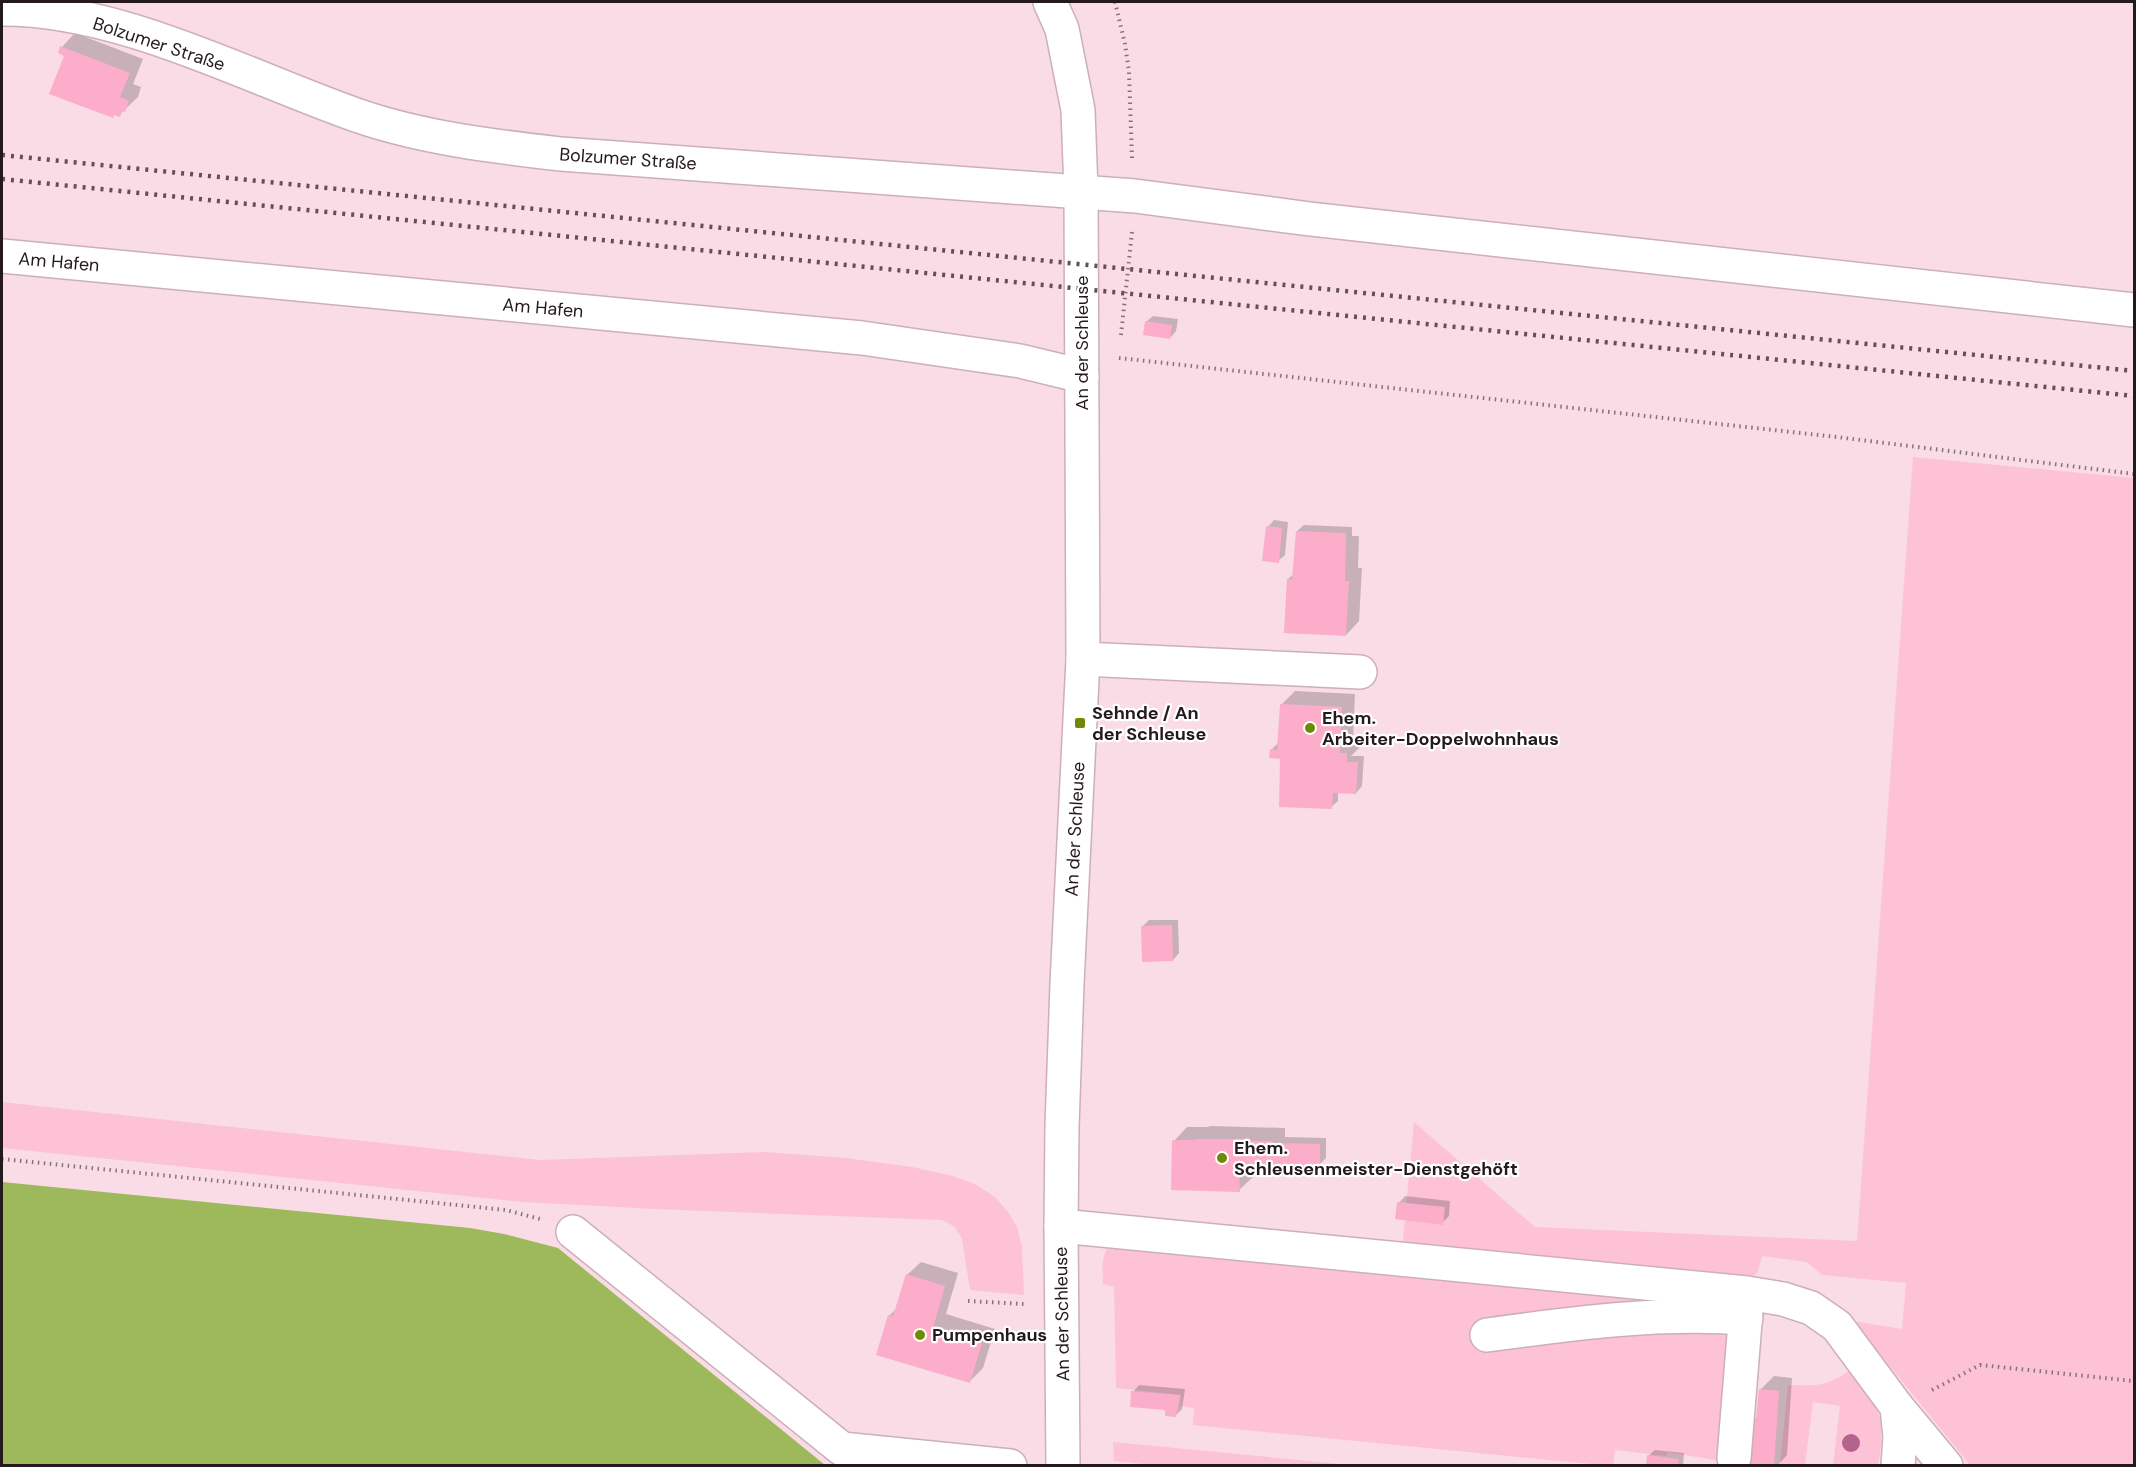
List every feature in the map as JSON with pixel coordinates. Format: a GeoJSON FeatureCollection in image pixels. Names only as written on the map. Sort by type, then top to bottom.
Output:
{"type":"FeatureCollection","features":[{"type":"Feature","properties":{"kind":"main road"},"geometry":{"type":"LineString","coordinates":[[1050,2],[1062,29],[1078,110],[1081,192]]}},
{"type":"Feature","properties":{"kind":"main road","name":"Bolzumer Straße"},"geometry":{"type":"LineString","coordinates":[[2,9],[36,11],[130,30],[358,116],[424,134],[486,146],[561,154],[1135,196],[1322,220],[2134,310]]}},
{"type":"Feature","properties":{"kind":"main road","name":"An der Schleuse"},"geometry":{"type":"LineString","coordinates":[[1063,1466],[1046,1307],[1061,1226],[1066,984],[1083,660],[1081,192]]}},
{"type":"Feature","properties":{"kind":"main road","name":"Am Hafen"},"geometry":{"type":"LineString","coordinates":[[2,256],[862,338],[1020,361],[1082,365]]}},
{"type":"Feature","properties":{"kind":"main road"},"geometry":{"type":"LineString","coordinates":[[1083,660],[1360,672]]}},
{"type":"Feature","properties":{"kind":"main road"},"geometry":{"type":"LineString","coordinates":[[1061,1226],[1747,1306]]}},
{"type":"Feature","properties":{"kind":"main road"},"geometry":{"type":"LineString","coordinates":[[573,1232],[842,1449],[1010,1466]]}},
{"type":"Feature","properties":{"kind":"main road"},"geometry":{"type":"LineString","coordinates":[[1487,1335],[1618,1318],[1684,1315],[1783,1299],[1811,1308],[1837,1326],[1946,1466]]}},
{"type":"Feature","properties":{"kind":"main road"},"geometry":{"type":"LineString","coordinates":[[1734,1458],[1747,1306]]}},
{"type":"Feature","properties":{"kind":"main road"},"geometry":{"type":"LineString","coordinates":[[1898,1407],[1900,1437],[1898,1466]]}},
{"type":"Feature","properties":{"kind":"path"},"geometry":{"type":"LineString","coordinates":[[1115,2],[1129,72],[1135,196]]}},
{"type":"Feature","properties":{"kind":"path"},"geometry":{"type":"LineString","coordinates":[[1082,365],[1814,434],[2134,474]]}},
{"type":"Feature","properties":{"kind":"path"},"geometry":{"type":"LineString","coordinates":[[2,1159],[506,1210],[532,1216],[573,1232]]}},
{"type":"Feature","properties":{"kind":"path"},"geometry":{"type":"LineString","coordinates":[[968,1301],[1046,1307]]}},
{"type":"Feature","properties":{"kind":"path"},"geometry":{"type":"LineString","coordinates":[[1898,1407],[1980,1365],[2134,1381]]}},
{"type":"Feature","properties":{"kind":"shaded area"},"geometry":{"type":"Polygon","coordinates":[[[1913,457],[2134,478],[2134,1465],[1970,1465],[1853,1321],[1902,1329],[1906,1283],[1822,1275],[1807,1262],[1762,1256],[1758,1272],[1748,1281],[1402,1250],[1414,1122],[1535,1227],[1857,1241],[1913,457]]]}},
{"type":"Feature","properties":{"kind":"shaded area"},"geometry":{"type":"Polygon","coordinates":[[[2,1102],[540,1160],[765,1152],[846,1158],[912,1167],[953,1176],[975,1184],[995,1197],[1017,1227],[1022,1247],[1024,1295],[970,1290],[962,1239],[955,1227],[942,1220],[523,1202],[2,1148],[2,1102]]]}},
{"type":"Feature","properties":{"kind":"shaded area"},"geometry":{"type":"Polygon","coordinates":[[[2,1182],[470,1228],[558,1248],[825,1465],[2,1465],[2,1182]]]}},
{"type":"Feature","properties":{"kind":"shaded area"},"geometry":{"type":"Polygon","coordinates":[[[1113,1244],[1736,1306],[1721,1461],[1667,1452],[1667,1456],[1615,1450],[1613,1465],[1601,1465],[1193,1425],[1194,1408],[1180,1406],[1181,1395],[1116,1388],[1114,1287],[1103,1284],[1102,1268],[1106,1252],[1113,1244]]]}},
{"type":"Feature","properties":{"kind":"shaded area"},"geometry":{"type":"Polygon","coordinates":[[[1850,1370],[1870,1395],[1878,1411],[1881,1434],[1878,1465],[1833,1465],[1840,1406],[1813,1402],[1805,1465],[1780,1466],[1788,1385],[1827,1383],[1850,1370]]]}},
{"type":"Feature","properties":{"kind":"shaded area"},"geometry":{"type":"Polygon","coordinates":[[[1113,1442],[1351,1465],[1161,1466],[1114,1461],[1113,1442]]]}},
{"type":"Feature","properties":{"kind":"building"},"geometry":{"type":"Polygon","coordinates":[[[60,46],[130,73],[120,97],[129,101],[125,112],[122,111],[120,117],[114,115],[113,118],[49,94],[64,56],[58,53],[60,46]]]}},
{"type":"Feature","properties":{"kind":"building"},"geometry":{"type":"Polygon","coordinates":[[[1145,321],[1172,325],[1170,339],[1143,335],[1145,321]]]}},
{"type":"Feature","properties":{"kind":"building"},"geometry":{"type":"Polygon","coordinates":[[[1266,526],[1282,528],[1279,563],[1262,561],[1266,526]]]}},
{"type":"Feature","properties":{"kind":"building"},"geometry":{"type":"Polygon","coordinates":[[[1296,531],[1346,533],[1345,581],[1349,581],[1346,636],[1284,633],[1287,579],[1292,579],[1296,531]]]}},
{"type":"Feature","properties":{"kind":"building","name":"Ehem. Arbeiter-Doppelwohnhaus"},"geometry":{"type":"Polygon","coordinates":[[[1280,704],[1342,707],[1340,753],[1347,753],[1347,762],[1358,762],[1356,794],[1333,793],[1332,809],[1279,807],[1280,759],[1269,758],[1270,749],[1277,750],[1280,704]]]}},
{"type":"Feature","properties":{"kind":"building"},"geometry":{"type":"Polygon","coordinates":[[[1172,925],[1173,961],[1142,962],[1141,926],[1172,925]]]}},
{"type":"Feature","properties":{"kind":"building","name":"Ehem. Schleusenmeister-Dienstgehöft"},"geometry":{"type":"Polygon","coordinates":[[[1172,1140],[1320,1144],[1320,1166],[1297,1166],[1297,1174],[1239,1174],[1240,1192],[1171,1190],[1172,1140]]]}},
{"type":"Feature","properties":{"kind":"building"},"geometry":{"type":"Polygon","coordinates":[[[1397,1202],[1445,1207],[1443,1225],[1395,1219],[1397,1202]]]}},
{"type":"Feature","properties":{"kind":"building","name":"Pumpenhaus"},"geometry":{"type":"Polygon","coordinates":[[[906,1274],[945,1286],[933,1328],[982,1343],[970,1383],[876,1355],[888,1315],[893,1316],[906,1274]]]}},
{"type":"Feature","properties":{"kind":"building"},"geometry":{"type":"Polygon","coordinates":[[[1759,1389],[1779,1391],[1774,1466],[1748,1466],[1759,1389]]]}},
{"type":"Feature","properties":{"kind":"building"},"geometry":{"type":"Polygon","coordinates":[[[1131,1391],[1180,1395],[1176,1417],[1165,1416],[1165,1410],[1130,1407],[1131,1391]]]}},
{"type":"Feature","properties":{"kind":"building"},"geometry":{"type":"Polygon","coordinates":[[[1647,1455],[1679,1459],[1678,1466],[1646,1466],[1647,1455]]]}},
{"type":"Feature","properties":{"kind":"railway"},"geometry":{"type":"LineString","coordinates":[[2,155],[2134,371]]}},
{"type":"Feature","properties":{"kind":"railway"},"geometry":{"type":"LineString","coordinates":[[2,179],[2134,396]]}},
{"type":"Feature","properties":{"kind":"place","name":"Sehnde / An der Schleuse"},"geometry":{"type":"Point","coordinates":[1080,723]}},
{"type":"Feature","properties":{"kind":"place","name":"Ehem. Arbeiter-Doppelwohnhaus"},"geometry":{"type":"Point","coordinates":[1310,728]}},
{"type":"Feature","properties":{"kind":"place","name":"Ehem. Schleusenmeister-Dienstgehöft"},"geometry":{"type":"Point","coordinates":[1222,1158]}},
{"type":"Feature","properties":{"kind":"place","name":"Pumpenhaus"},"geometry":{"type":"Point","coordinates":[920,1335]}}]}
